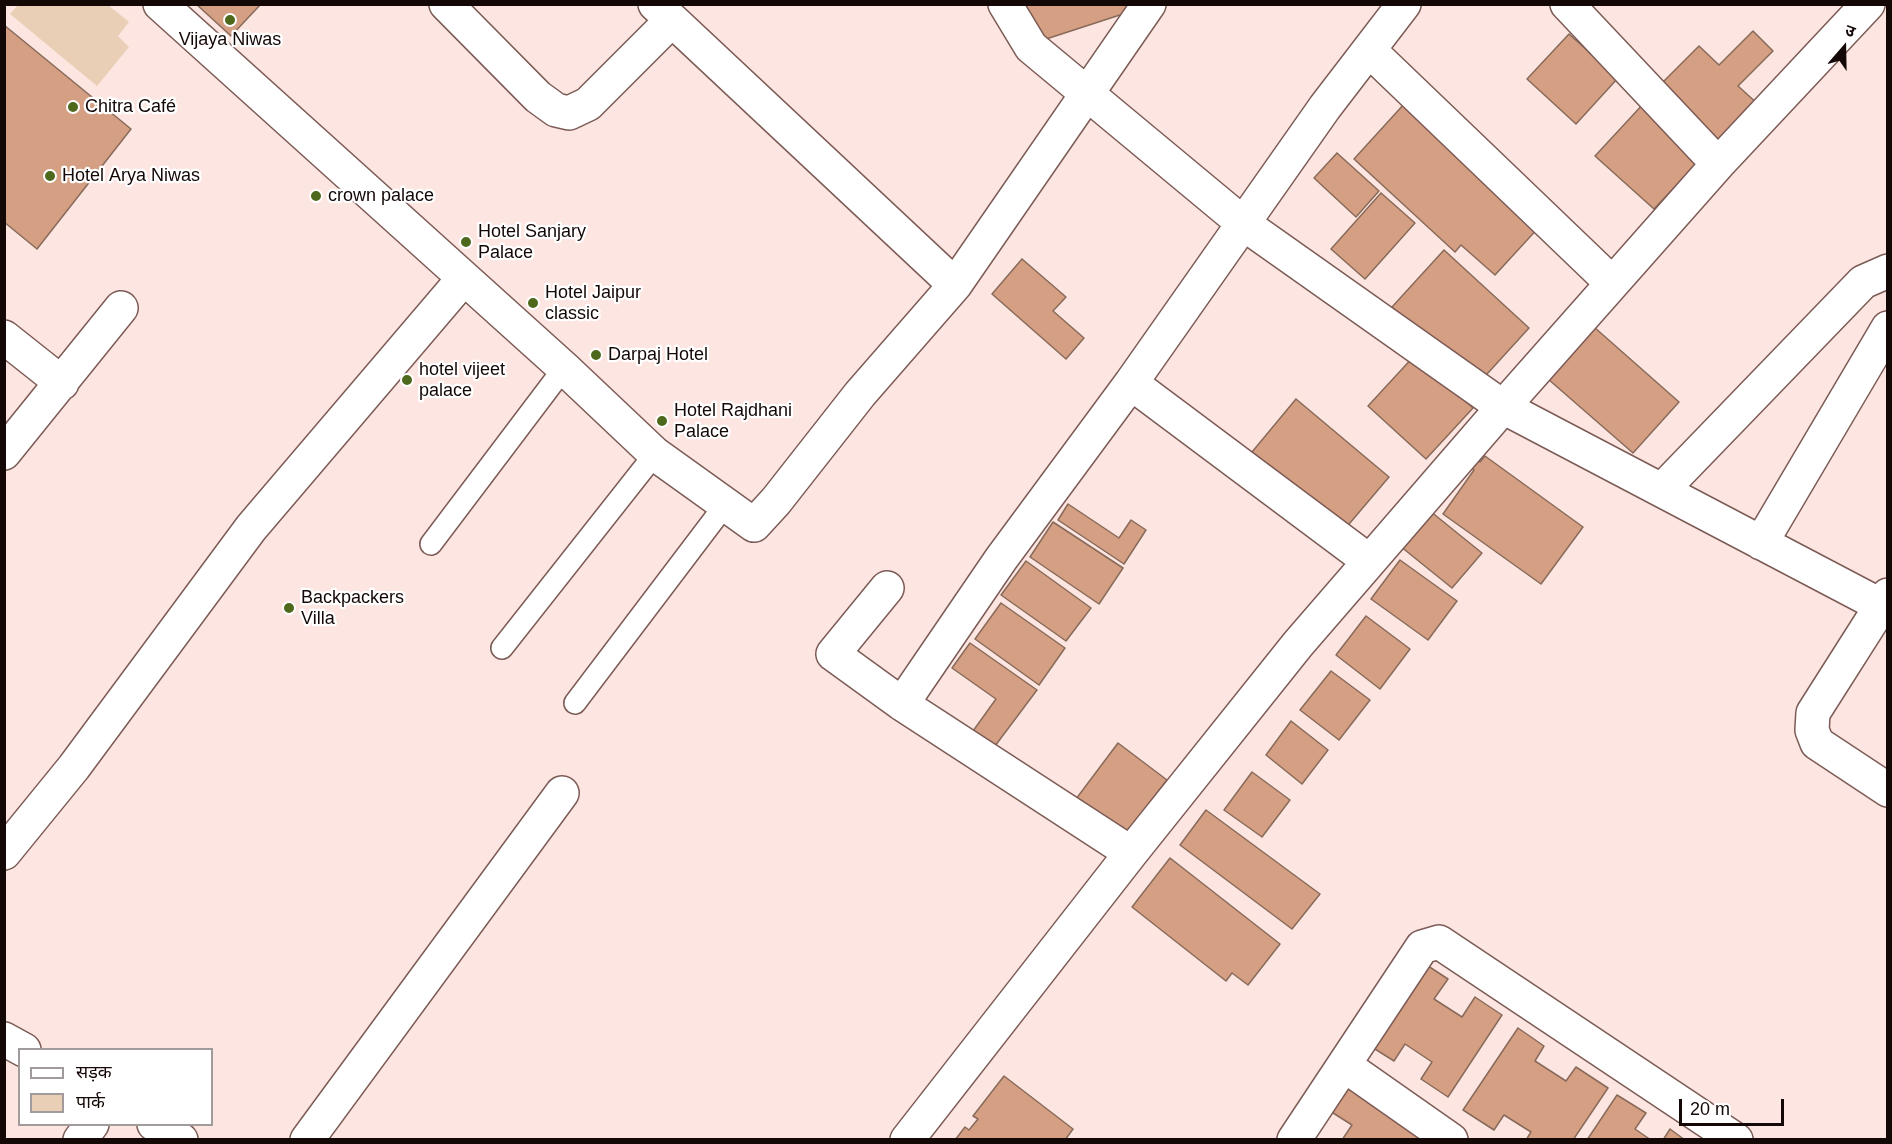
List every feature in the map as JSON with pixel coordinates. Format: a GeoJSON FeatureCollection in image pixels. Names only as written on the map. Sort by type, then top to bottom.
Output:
{"type":"FeatureCollection","features":[{"type":"Feature","properties":{"kind":"street"},"geometry":{"type":"LineString","coordinates":[[160,4],[564,368],[655,454],[754,525],[776,501],[860,394],[955,285],[1149,4]]}},
{"type":"Feature","properties":{"kind":"street"},"geometry":{"type":"LineString","coordinates":[[446,4],[538,97],[556,110],[569,113],[588,104],[663,13],[955,285]]}},
{"type":"Feature","properties":{"kind":"street"},"geometry":{"type":"LineString","coordinates":[[1005,4],[1031,47],[1244,224],[1503,406],[1761,543],[1884,600],[1814,713],[1812,730],[1816,743],[1887,790]]}},
{"type":"Feature","properties":{"kind":"street"},"geometry":{"type":"LineString","coordinates":[[902,704],[1002,559],[1131,383],[1325,107],[1404,4]]}},
{"type":"Feature","properties":{"kind":"street"},"geometry":{"type":"LineString","coordinates":[[1567,4],[1718,164]]}},
{"type":"Feature","properties":{"kind":"street"},"geometry":{"type":"LineString","coordinates":[[907,1140],[1298,644],[1503,406],[1718,164],[1868,4],[1887,16]]}},
{"type":"Feature","properties":{"kind":"street"},"geometry":{"type":"LineString","coordinates":[[1369,50],[1612,283]]}},
{"type":"Feature","properties":{"kind":"street"},"geometry":{"type":"LineString","coordinates":[[1662,490],[1863,282],[1887,271]]}},
{"type":"Feature","properties":{"kind":"street"},"geometry":{"type":"LineString","coordinates":[[4,853],[74,767],[251,528],[464,278]]}},
{"type":"Feature","properties":{"kind":"street"},"geometry":{"type":"LineString","coordinates":[[4,453],[121,308]]}},
{"type":"Feature","properties":{"kind":"street"},"geometry":{"type":"LineString","coordinates":[[1761,543],[1887,328]]}},
{"type":"Feature","properties":{"kind":"street"},"geometry":{"type":"LineString","coordinates":[[4,337],[62,383]]}},
{"type":"Feature","properties":{"kind":"street"},"geometry":{"type":"LineString","coordinates":[[1131,383],[1369,561]]}},
{"type":"Feature","properties":{"kind":"street"},"geometry":{"type":"LineString","coordinates":[[888,588],[832,654],[902,704],[1131,853]]}},
{"type":"Feature","properties":{"kind":"street"},"geometry":{"type":"LineString","coordinates":[[307,1140],[562,793]]}},
{"type":"Feature","properties":{"kind":"street"},"geometry":{"type":"LineString","coordinates":[[1294,1140],[1422,948],[1439,942],[1736,1140]]}},
{"type":"Feature","properties":{"kind":"street"},"geometry":{"type":"LineString","coordinates":[[4,1038],[21,1048]]}},
{"type":"Feature","properties":{"kind":"street"},"geometry":{"type":"LineString","coordinates":[[1344,1065],[1451,1140]]}},
{"type":"Feature","properties":{"kind":"street"},"geometry":{"type":"LineString","coordinates":[[80,1140],[91,1126]]}},
{"type":"Feature","properties":{"kind":"street"},"geometry":{"type":"LineString","coordinates":[[156,1126],[181,1140]]}},
{"type":"Feature","properties":{"kind":"lane"},"geometry":{"type":"LineString","coordinates":[[431,544],[564,368]]}},
{"type":"Feature","properties":{"kind":"lane"},"geometry":{"type":"LineString","coordinates":[[502,648],[655,454]]}},
{"type":"Feature","properties":{"kind":"lane"},"geometry":{"type":"LineString","coordinates":[[575,703],[725,505]]}},
{"type":"Feature","properties":{"kind":"green space"},"geometry":{"type":"Polygon","coordinates":[[[18,5],[108,5],[129,22],[118,36],[129,47],[97,86],[10,14],[18,5]]]}},
{"type":"Feature","properties":{"kind":"building","name":"Vijaya Niwas"},"geometry":{"type":"Polygon","coordinates":[[[196,4],[261,4],[231,36],[196,4]]]}},
{"type":"Feature","properties":{"kind":"building"},"geometry":{"type":"Polygon","coordinates":[[[1016,4],[1132,4],[1126,13],[1037,42],[1016,4]]]}},
{"type":"Feature","properties":{"kind":"building","name":"Hotel Arya Niwas"},"geometry":{"type":"Polygon","coordinates":[[[4,25],[131,129],[37,249],[4,222],[4,25]]]}},
{"type":"Feature","properties":{"kind":"building"},"geometry":{"type":"Polygon","coordinates":[[[1753,31],[1773,51],[1738,86],[1759,105],[1718,147],[1658,87],[1699,46],[1719,65],[1753,31]]]}},
{"type":"Feature","properties":{"kind":"building"},"geometry":{"type":"Polygon","coordinates":[[[1569,34],[1618,78],[1576,124],[1527,79],[1569,34]]]}},
{"type":"Feature","properties":{"kind":"building"},"geometry":{"type":"Polygon","coordinates":[[[1645,102],[1704,156],[1654,209],[1595,156],[1645,102]]]}},
{"type":"Feature","properties":{"kind":"building"},"geometry":{"type":"Polygon","coordinates":[[[1405,103],[1540,226],[1495,275],[1461,245],[1455,252],[1354,159],[1405,103]]]}},
{"type":"Feature","properties":{"kind":"building"},"geometry":{"type":"Polygon","coordinates":[[[1337,153],[1379,191],[1356,217],[1314,178],[1337,153]]]}},
{"type":"Feature","properties":{"kind":"building"},"geometry":{"type":"Polygon","coordinates":[[[1381,193],[1415,223],[1365,279],[1331,249],[1381,193]]]}},
{"type":"Feature","properties":{"kind":"building"},"geometry":{"type":"Polygon","coordinates":[[[1444,250],[1529,328],[1477,385],[1392,307],[1444,250]]]}},
{"type":"Feature","properties":{"kind":"building"},"geometry":{"type":"Polygon","coordinates":[[[1022,259],[1066,297],[1053,311],[1084,338],[1066,359],[992,294],[1022,259]]]}},
{"type":"Feature","properties":{"kind":"building"},"geometry":{"type":"Polygon","coordinates":[[[1594,327],[1679,402],[1633,453],[1548,379],[1594,327]]]}},
{"type":"Feature","properties":{"kind":"building"},"geometry":{"type":"Polygon","coordinates":[[[1415,355],[1473,408],[1426,459],[1368,406],[1415,355]]]}},
{"type":"Feature","properties":{"kind":"building"},"geometry":{"type":"Polygon","coordinates":[[[1296,399],[1389,477],[1344,530],[1252,452],[1296,399]]]}},
{"type":"Feature","properties":{"kind":"building"},"geometry":{"type":"Polygon","coordinates":[[[1485,456],[1583,527],[1541,584],[1443,514],[1474,470],[1468,466],[1474,458],[1480,462],[1485,456]]]}},
{"type":"Feature","properties":{"kind":"building"},"geometry":{"type":"Polygon","coordinates":[[[1068,504],[1119,538],[1131,520],[1146,530],[1124,564],[1058,520],[1068,504]]]}},
{"type":"Feature","properties":{"kind":"building"},"geometry":{"type":"Polygon","coordinates":[[[1430,511],[1482,553],[1452,588],[1400,546],[1430,511]]]}},
{"type":"Feature","properties":{"kind":"building"},"geometry":{"type":"Polygon","coordinates":[[[1053,522],[1123,568],[1099,604],[1030,557],[1053,522]]]}},
{"type":"Feature","properties":{"kind":"building"},"geometry":{"type":"Polygon","coordinates":[[[1400,560],[1457,601],[1428,640],[1371,599],[1400,560]]]}},
{"type":"Feature","properties":{"kind":"building"},"geometry":{"type":"Polygon","coordinates":[[[1026,561],[1091,608],[1066,641],[1001,595],[1026,561]]]}},
{"type":"Feature","properties":{"kind":"building"},"geometry":{"type":"Polygon","coordinates":[[[1001,603],[1065,648],[1039,685],[975,639],[1001,603]]]}},
{"type":"Feature","properties":{"kind":"building"},"geometry":{"type":"Polygon","coordinates":[[[1366,616],[1410,649],[1380,689],[1336,655],[1366,616]]]}},
{"type":"Feature","properties":{"kind":"building"},"geometry":{"type":"Polygon","coordinates":[[[970,643],[1037,690],[995,746],[973,731],[996,699],[952,668],[970,643]]]}},
{"type":"Feature","properties":{"kind":"building"},"geometry":{"type":"Polygon","coordinates":[[[1331,671],[1370,700],[1339,740],[1300,710],[1331,671]]]}},
{"type":"Feature","properties":{"kind":"building"},"geometry":{"type":"Polygon","coordinates":[[[1291,721],[1328,750],[1302,784],[1266,755],[1291,721]]]}},
{"type":"Feature","properties":{"kind":"building"},"geometry":{"type":"Polygon","coordinates":[[[1118,743],[1167,780],[1122,839],[1073,803],[1118,743]]]}},
{"type":"Feature","properties":{"kind":"building"},"geometry":{"type":"Polygon","coordinates":[[[1252,772],[1290,800],[1262,837],[1224,810],[1252,772]]]}},
{"type":"Feature","properties":{"kind":"building"},"geometry":{"type":"Polygon","coordinates":[[[1206,810],[1320,894],[1292,929],[1180,845],[1206,810]]]}},
{"type":"Feature","properties":{"kind":"building"},"geometry":{"type":"Polygon","coordinates":[[[1170,858],[1280,944],[1248,985],[1232,973],[1226,981],[1132,907],[1170,858]]]}},
{"type":"Feature","properties":{"kind":"building"},"geometry":{"type":"Polygon","coordinates":[[[1422,962],[1448,979],[1434,999],[1462,1017],[1475,997],[1502,1015],[1448,1097],[1421,1079],[1432,1062],[1405,1044],[1394,1061],[1367,1044],[1422,962]]]}},
{"type":"Feature","properties":{"kind":"building"},"geometry":{"type":"Polygon","coordinates":[[[1518,1028],[1544,1046],[1535,1061],[1566,1081],[1576,1067],[1608,1088],[1573,1140],[1526,1140],[1531,1132],[1504,1115],[1494,1130],[1463,1110],[1518,1028]]]}},
{"type":"Feature","properties":{"kind":"building"},"geometry":{"type":"Polygon","coordinates":[[[1004,1076],[1073,1129],[1065,1140],[955,1140],[965,1127],[969,1130],[978,1119],[973,1116],[1004,1076]]]}},
{"type":"Feature","properties":{"kind":"building"},"geometry":{"type":"Polygon","coordinates":[[[1346,1087],[1424,1139],[1342,1140],[1352,1125],[1330,1111],[1346,1087]]]}},
{"type":"Feature","properties":{"kind":"building"},"geometry":{"type":"Polygon","coordinates":[[[1617,1095],[1646,1113],[1635,1129],[1651,1140],[1587,1140],[1617,1095]]]}},
{"type":"Feature","properties":{"kind":"building"},"geometry":{"type":"Polygon","coordinates":[[[1670,1129],[1685,1140],[1663,1140],[1670,1129]]]}},
{"type":"Feature","properties":{"kind":"place","name":"Vijaya Niwas"},"geometry":{"type":"Point","coordinates":[230,20]}},
{"type":"Feature","properties":{"kind":"place","name":"Chitra Café"},"geometry":{"type":"Point","coordinates":[73,107]}},
{"type":"Feature","properties":{"kind":"place","name":"Hotel Arya Niwas"},"geometry":{"type":"Point","coordinates":[50,176]}},
{"type":"Feature","properties":{"kind":"place","name":"crown palace"},"geometry":{"type":"Point","coordinates":[316,196]}},
{"type":"Feature","properties":{"kind":"place","name":"Hotel Sanjary Palace"},"geometry":{"type":"Point","coordinates":[466,242]}},
{"type":"Feature","properties":{"kind":"place","name":"Hotel Jaipur classic"},"geometry":{"type":"Point","coordinates":[533,303]}},
{"type":"Feature","properties":{"kind":"place","name":"Darpaj Hotel"},"geometry":{"type":"Point","coordinates":[596,355]}},
{"type":"Feature","properties":{"kind":"place","name":"hotel vijeet palace"},"geometry":{"type":"Point","coordinates":[407,380]}},
{"type":"Feature","properties":{"kind":"place","name":"Hotel Rajdhani Palace"},"geometry":{"type":"Point","coordinates":[662,421]}},
{"type":"Feature","properties":{"kind":"place","name":"Backpackers Villa"},"geometry":{"type":"Point","coordinates":[289,608]}}]}
